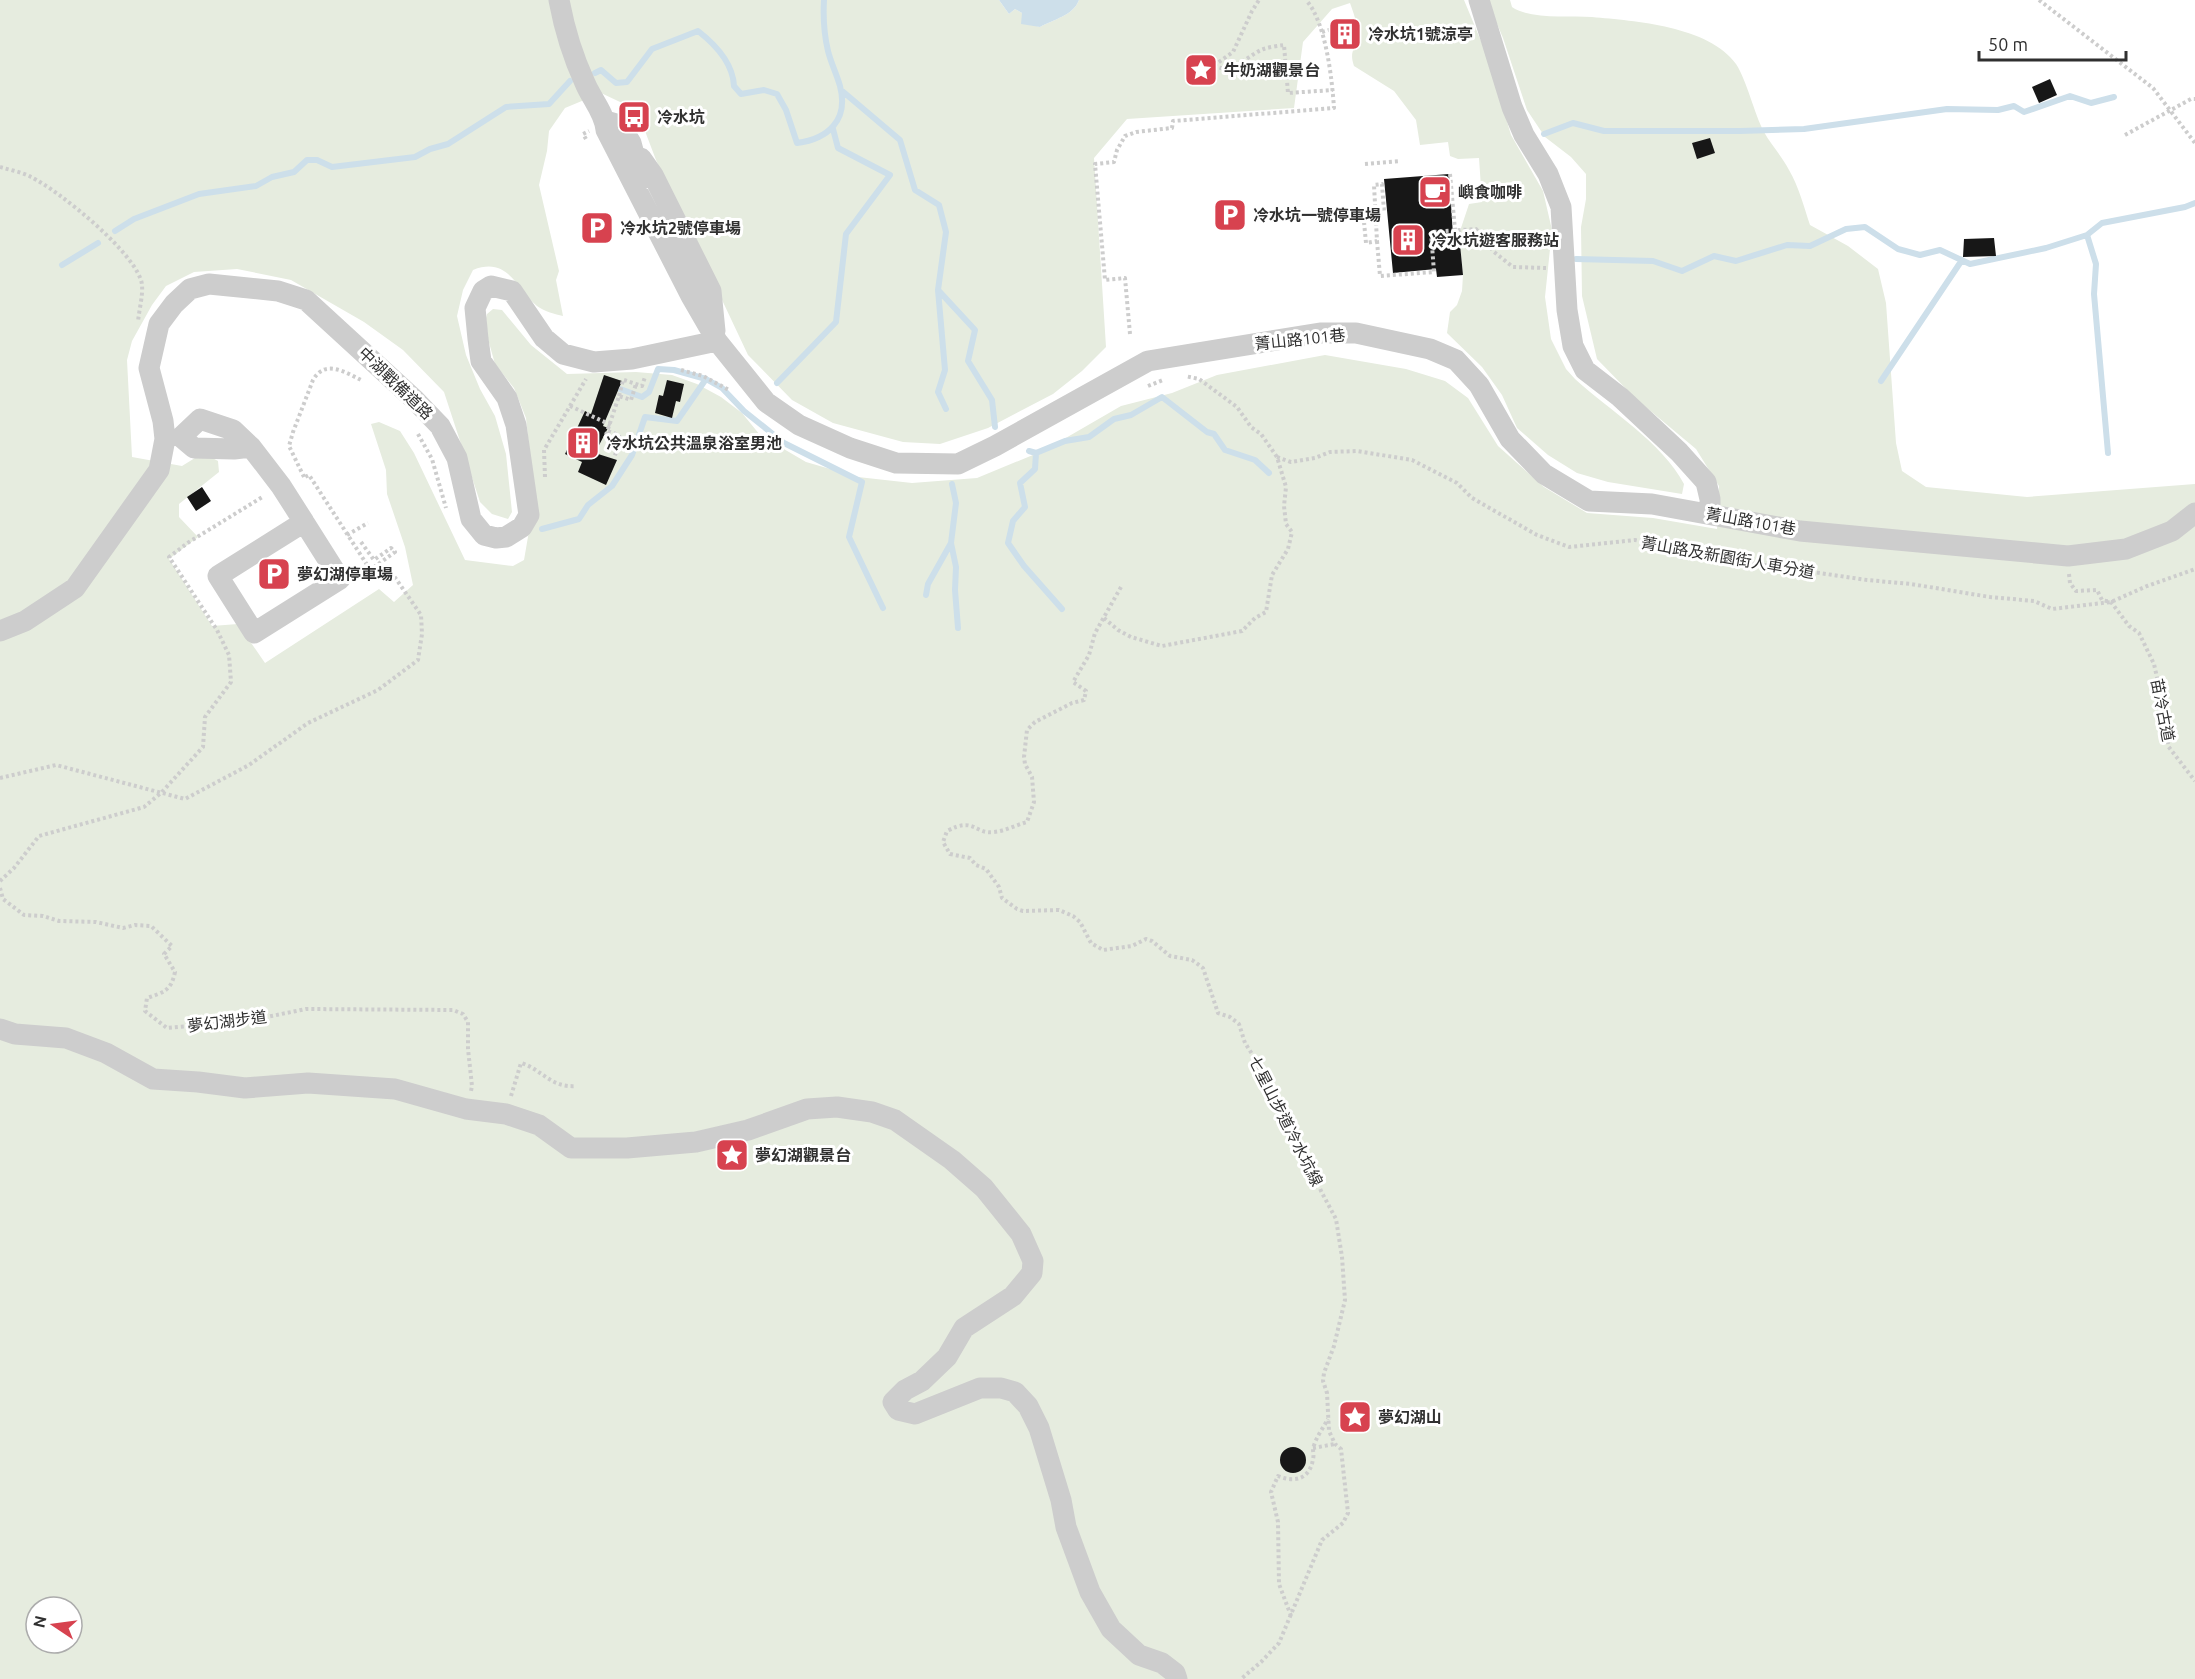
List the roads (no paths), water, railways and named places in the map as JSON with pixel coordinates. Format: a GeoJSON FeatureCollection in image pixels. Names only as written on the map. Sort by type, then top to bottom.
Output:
{"type":"FeatureCollection","features":[{"type":"Feature","properties":{"kind":"street"},"geometry":{"type":"LineString","coordinates":[[559,0],[562,16],[585,82],[606,121],[606,130],[691,296],[717,341]]}},
{"type":"Feature","properties":{"kind":"street"},"geometry":{"type":"LineString","coordinates":[[1479,0],[1512,107],[1524,135],[1548,174],[1561,207],[1567,310],[1573,346],[1585,370],[1620,397],[1679,452],[1706,482],[1710,513]]}},
{"type":"Feature","properties":{"kind":"street"},"geometry":{"type":"LineString","coordinates":[[606,121],[620,125],[652,175],[711,291],[717,341]]}},
{"type":"Feature","properties":{"kind":"street"},"geometry":{"type":"LineString","coordinates":[[606,121],[625,121],[651,165],[652,175]]}},
{"type":"Feature","properties":{"kind":"street"},"geometry":{"type":"LineString","coordinates":[[631,143],[640,178],[697,291],[717,341]]}},
{"type":"Feature","properties":{"kind":"street","name":"中湖戰備道路"},"geometry":{"type":"LineString","coordinates":[[0,631],[25,621],[75,588],[159,470],[173,438],[163,421],[149,368],[159,324],[174,304],[190,289],[209,284],[278,291],[306,300],[415,400],[440,426],[457,458],[471,519],[484,535],[496,538],[506,537],[522,527],[529,515],[516,425],[507,398],[481,361],[475,309],[483,291],[491,286],[512,291],[544,338],[563,354],[594,362],[632,359],[717,341]]}},
{"type":"Feature","properties":{"kind":"street","name":"菁山路101巷"},"geometry":{"type":"LineString","coordinates":[[717,341],[766,402],[800,425],[850,448],[896,463],[958,464],[995,446],[1148,361],[1320,333],[1356,333],[1430,349],[1456,360],[1479,385],[1510,439],[1544,474],[1589,501],[1652,504],[1800,531],[2068,556],[2126,549],[2172,531],[2195,513]]}},
{"type":"Feature","properties":{"kind":"street"},"geometry":{"type":"LineString","coordinates":[[173,438],[217,438],[251,447],[281,486],[304,522],[340,579],[254,633],[218,576],[304,522]]}},
{"type":"Feature","properties":{"kind":"street"},"geometry":{"type":"LineString","coordinates":[[0,1029],[15,1034],[66,1038],[106,1053],[153,1079],[245,1088],[308,1083],[395,1089],[466,1109],[506,1114],[539,1125],[571,1148],[627,1148],[696,1142],[748,1130],[807,1109],[837,1107],[872,1112],[895,1119],[952,1160],[984,1188],[1021,1234],[1033,1261],[1032,1273],[1013,1296],[964,1328],[947,1357],[922,1381],[905,1390],[893,1402],[898,1410],[915,1414],[980,1388],[1001,1388],[1016,1392],[1028,1406],[1039,1428],[1061,1500],[1066,1527],[1090,1592],[1111,1629],[1139,1656],[1162,1663],[1175,1673],[1177,1679]]}},
{"type":"Feature","properties":{"kind":"water"},"geometry":{"type":"Polygon","coordinates":[[[999,0],[1079,0],[1068,13],[1040,27],[1021,24],[1022,13],[1015,9],[1009,14],[999,0]]]}},
{"type":"Feature","properties":{"kind":"waterway"},"geometry":{"type":"LineString","coordinates":[[595,73],[601,70],[616,83],[627,82],[652,49],[698,31],[711,42],[727,63],[734,86],[741,94],[764,90],[777,94],[786,110],[797,143],[808,141],[834,126],[841,109],[840,86],[829,55],[826,38],[824,0]]}},
{"type":"Feature","properties":{"kind":"waterway"},"geometry":{"type":"LineString","coordinates":[[115,231],[134,219],[199,194],[256,186],[272,177],[294,172],[307,160],[317,160],[332,167],[415,157],[430,149],[448,144],[506,107],[549,104],[570,81]]}},
{"type":"Feature","properties":{"kind":"waterway"},"geometry":{"type":"LineString","coordinates":[[841,90],[900,140],[915,190],[939,205],[946,232],[938,290],[945,370],[938,392],[946,409]]}},
{"type":"Feature","properties":{"kind":"waterway"},"geometry":{"type":"LineString","coordinates":[[1544,134],[1573,123],[1604,131],[1804,129],[1947,109],[1998,110],[2014,106],[2024,112],[2070,96],[2091,103],[2114,97]]}},
{"type":"Feature","properties":{"kind":"waterway"},"geometry":{"type":"LineString","coordinates":[[777,383],[836,322],[846,234],[890,175],[838,148],[833,129]]}},
{"type":"Feature","properties":{"kind":"waterway"},"geometry":{"type":"LineString","coordinates":[[1576,259],[1653,261],[1682,271],[1714,256],[1736,261],[1787,245],[1810,246],[1846,229],[1865,227],[1898,249],[1920,255],[1940,250],[1970,264],[2046,248],[2087,235],[2102,223],[2185,207],[2195,203]]}},
{"type":"Feature","properties":{"kind":"waterway"},"geometry":{"type":"LineString","coordinates":[[2087,235],[2096,264],[2094,294],[2108,453]]}},
{"type":"Feature","properties":{"kind":"waterway"},"geometry":{"type":"LineString","coordinates":[[62,265],[98,243]]}},
{"type":"Feature","properties":{"kind":"waterway"},"geometry":{"type":"LineString","coordinates":[[1881,381],[1962,260]]}},
{"type":"Feature","properties":{"kind":"waterway"},"geometry":{"type":"LineString","coordinates":[[939,291],[975,330],[968,361],[992,400],[995,427]]}},
{"type":"Feature","properties":{"kind":"waterway"},"geometry":{"type":"LineString","coordinates":[[612,386],[642,397],[649,392],[658,369],[674,370],[706,379],[722,388],[744,411],[784,443],[862,482],[849,537],[883,608]]}},
{"type":"Feature","properties":{"kind":"waterway"},"geometry":{"type":"LineString","coordinates":[[542,529],[579,519],[588,505],[612,486],[632,455],[645,417],[677,421],[706,379]]}},
{"type":"Feature","properties":{"kind":"waterway"},"geometry":{"type":"LineString","coordinates":[[1029,451],[1036,453],[1065,441],[1089,437],[1114,419],[1131,415],[1162,397],[1207,432],[1214,434],[1225,450],[1255,460],[1269,473]]}},
{"type":"Feature","properties":{"kind":"waterway"},"geometry":{"type":"LineString","coordinates":[[1036,453],[1035,469],[1020,483],[1025,507],[1013,521],[1008,543],[1024,566],[1062,609]]}},
{"type":"Feature","properties":{"kind":"waterway"},"geometry":{"type":"LineString","coordinates":[[952,484],[956,503],[951,543],[956,567],[958,628]]}},
{"type":"Feature","properties":{"kind":"waterway"},"geometry":{"type":"LineString","coordinates":[[926,595],[928,584],[951,543]]}},
{"type":"Feature","properties":{"kind":"place","name":"冷水坑1號涼亭"},"geometry":{"type":"Point","coordinates":[1345,34]}},
{"type":"Feature","properties":{"kind":"place","name":"牛奶湖觀景台"},"geometry":{"type":"Point","coordinates":[1201,70]}},
{"type":"Feature","properties":{"kind":"place","name":"冷水坑"},"geometry":{"type":"Point","coordinates":[634,117]}},
{"type":"Feature","properties":{"kind":"place","name":"嶼食咖啡"},"geometry":{"type":"Point","coordinates":[1435,192]}},
{"type":"Feature","properties":{"kind":"place","name":"冷水坑一號停車場"},"geometry":{"type":"Point","coordinates":[1230,215]}},
{"type":"Feature","properties":{"kind":"place","name":"冷水坑2號停車場"},"geometry":{"type":"Point","coordinates":[597,228]}},
{"type":"Feature","properties":{"kind":"place","name":"冷水坑遊客服務站"},"geometry":{"type":"Point","coordinates":[1408,240]}},
{"type":"Feature","properties":{"kind":"place","name":"冷水坑公共溫泉浴室男池"},"geometry":{"type":"Point","coordinates":[583,443]}},
{"type":"Feature","properties":{"kind":"place","name":"夢幻湖停車場"},"geometry":{"type":"Point","coordinates":[274,574]}},
{"type":"Feature","properties":{"kind":"place","name":"夢幻湖觀景台"},"geometry":{"type":"Point","coordinates":[732,1155]}},
{"type":"Feature","properties":{"kind":"place","name":"夢幻湖山"},"geometry":{"type":"Point","coordinates":[1355,1417]}}]}
